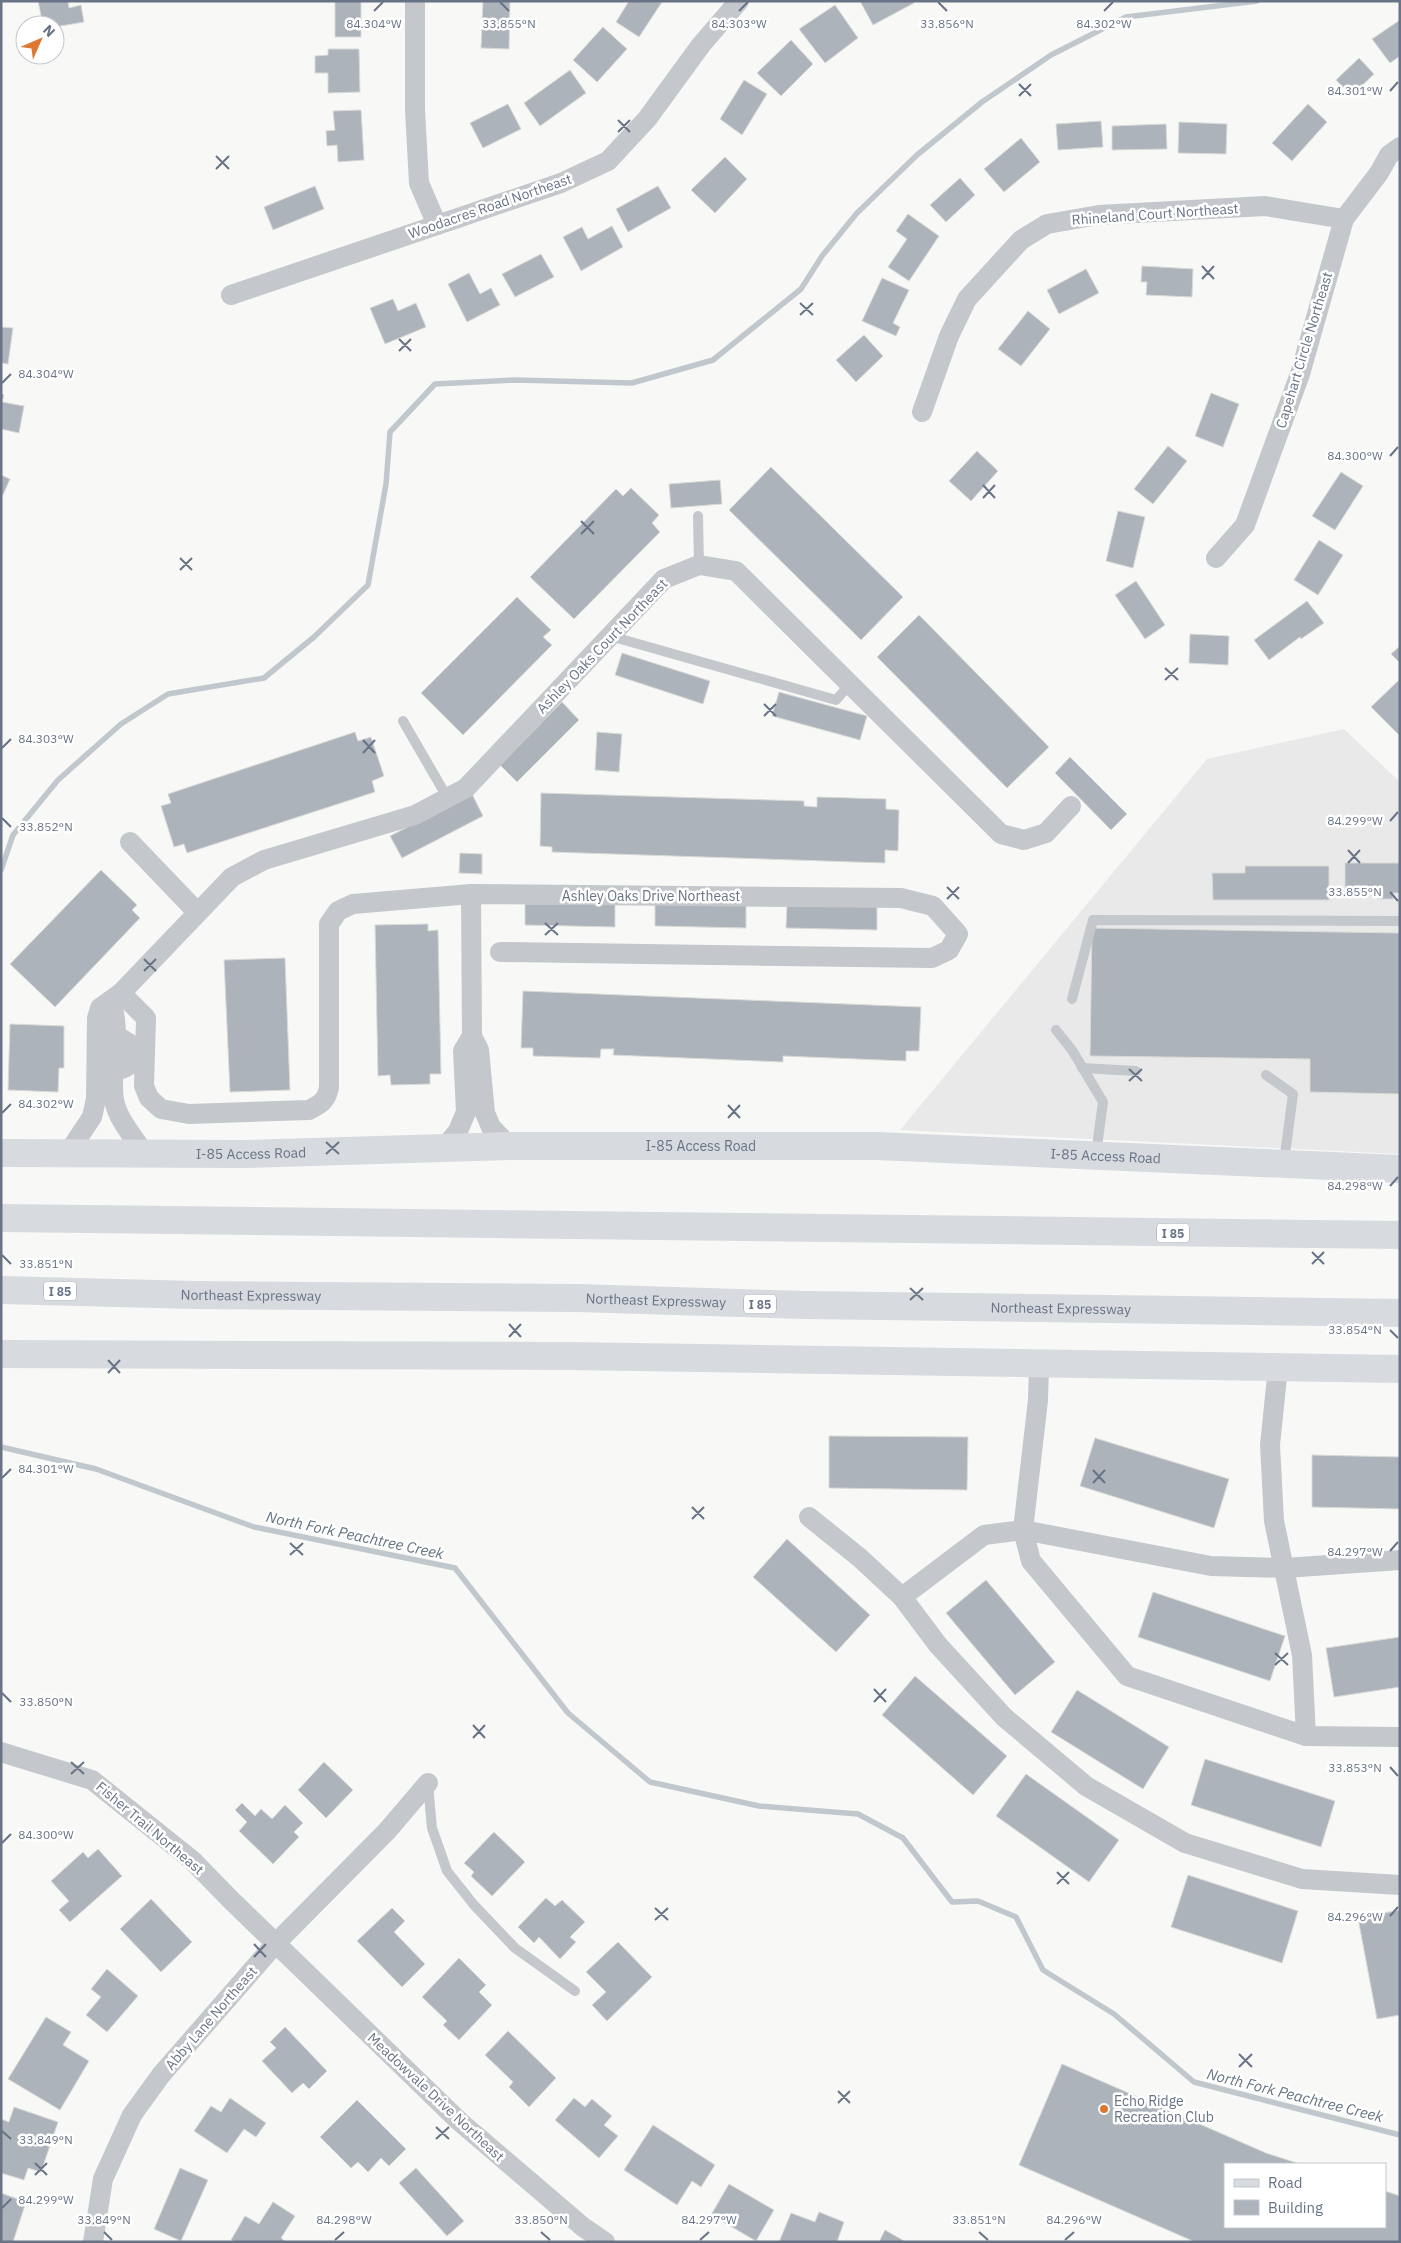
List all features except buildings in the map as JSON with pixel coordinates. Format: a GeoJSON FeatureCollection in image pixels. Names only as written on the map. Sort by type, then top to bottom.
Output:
{"type":"FeatureCollection","features":[{"type":"Feature","properties":{"kind":"main road","name":"I-85 Access Road"},"geometry":{"type":"LineString","coordinates":[[1,1153],[246,1154],[509,1146],[876,1146],[1096,1154],[1400,1169]]}},
{"type":"Feature","properties":{"kind":"main road","name":"I 85"},"geometry":{"type":"LineString","coordinates":[[1,1218],[1400,1236]]}},
{"type":"Feature","properties":{"kind":"main road","name":"Northeast Expressway"},"geometry":{"type":"LineString","coordinates":[[1,1290],[196,1295],[578,1298],[805,1306],[1400,1313]]}},
{"type":"Feature","properties":{"kind":"main road"},"geometry":{"type":"LineString","coordinates":[[1,1354],[559,1356],[1039,1365],[1400,1369]]}},
{"type":"Feature","properties":{"kind":"street"},"geometry":{"type":"LineString","coordinates":[[414,1],[415,110],[419,183],[437,225]]}},
{"type":"Feature","properties":{"kind":"street","name":"Woodacres Road Northeast"},"geometry":{"type":"LineString","coordinates":[[231,295],[561,183],[608,161],[647,119],[701,45],[739,1]]}},
{"type":"Feature","properties":{"kind":"street","name":"Capehart Circle Northeast"},"geometry":{"type":"LineString","coordinates":[[1216,558],[1245,525],[1300,374],[1344,220],[1379,173],[1389,155],[1400,147]]}},
{"type":"Feature","properties":{"kind":"street","name":"Rhineland Court Northeast"},"geometry":{"type":"LineString","coordinates":[[922,412],[932,379],[967,299],[1021,240],[1047,224],[1099,216],[1265,206],[1344,220]]}},
{"type":"Feature","properties":{"kind":"street"},"geometry":{"type":"LineString","coordinates":[[699,565],[736,571],[1002,834],[1024,840],[1046,833],[1071,806]]}},
{"type":"Feature","properties":{"kind":"street","name":"Ashley Oaks Court Northeast"},"geometry":{"type":"LineString","coordinates":[[68,1153],[92,1117],[105,1071],[106,1034],[96,1018],[100,1008],[116,997],[232,877],[264,860],[415,815],[466,788],[664,579],[699,565]]}},
{"type":"Feature","properties":{"kind":"street"},"geometry":{"type":"LineString","coordinates":[[130,842],[198,912]]}},
{"type":"Feature","properties":{"kind":"street"},"geometry":{"type":"LineString","coordinates":[[444,1148],[463,1121],[479,1050],[472,1036],[471,894]]}},
{"type":"Feature","properties":{"kind":"street","name":"Ashley Oaks Drive Northeast"},"geometry":{"type":"LineString","coordinates":[[116,997],[146,1018],[144,1086],[149,1098],[161,1109],[189,1114],[309,1110],[320,1105],[327,1098],[329,1087],[329,924],[338,911],[353,904],[471,894],[901,898],[933,906],[958,934],[949,950],[932,958],[500,952]]}},
{"type":"Feature","properties":{"kind":"street","name":"Ashley Oaks Court Northeast"},"geometry":{"type":"LineString","coordinates":[[105,1071],[118,1117],[144,1153]]}},
{"type":"Feature","properties":{"kind":"street"},"geometry":{"type":"LineString","coordinates":[[473,1083],[484,1103],[491,1127],[509,1146]]}},
{"type":"Feature","properties":{"kind":"street"},"geometry":{"type":"LineString","coordinates":[[1039,1365],[1038,1400],[1023,1530],[1030,1561],[1128,1676],[1306,1736],[1400,1737]]}},
{"type":"Feature","properties":{"kind":"street"},"geometry":{"type":"LineString","coordinates":[[1278,1367],[1270,1444],[1274,1521],[1302,1655],[1306,1736]]}},
{"type":"Feature","properties":{"kind":"street"},"geometry":{"type":"LineString","coordinates":[[809,1517],[860,1558],[902,1597],[938,1645],[1004,1717],[1086,1786],[1185,1843],[1194,1846],[1302,1879],[1400,1885]]}},
{"type":"Feature","properties":{"kind":"street"},"geometry":{"type":"LineString","coordinates":[[902,1597],[984,1535],[1023,1530],[1211,1566],[1284,1568],[1400,1560]]}},
{"type":"Feature","properties":{"kind":"street","name":"Fisher Trail Northeast"},"geometry":{"type":"LineString","coordinates":[[1,1752],[92,1780],[192,1860],[230,1900],[276,1942]]}},
{"type":"Feature","properties":{"kind":"street","name":"Abby Lane Northeast"},"geometry":{"type":"LineString","coordinates":[[93,2242],[103,2180],[132,2115],[161,2075],[276,1942],[387,1830],[428,1783]]}},
{"type":"Feature","properties":{"kind":"street","name":"Meadowvale Drive Northeast"},"geometry":{"type":"LineString","coordinates":[[276,1942],[459,2121],[583,2227],[605,2242]]}},
{"type":"Feature","properties":{"kind":"lane"},"geometry":{"type":"LineString","coordinates":[[698,516],[699,565]]}},
{"type":"Feature","properties":{"kind":"lane"},"geometry":{"type":"LineString","coordinates":[[610,636],[836,700],[850,684]]}},
{"type":"Feature","properties":{"kind":"lane"},"geometry":{"type":"LineString","coordinates":[[403,721],[448,797]]}},
{"type":"Feature","properties":{"kind":"lane"},"geometry":{"type":"LineString","coordinates":[[1072,999],[1093,920],[1400,920]]}},
{"type":"Feature","properties":{"kind":"lane"},"geometry":{"type":"LineString","coordinates":[[1056,1030],[1103,1102],[1096,1154]]}},
{"type":"Feature","properties":{"kind":"lane"},"geometry":{"type":"LineString","coordinates":[[1082,1068],[1136,1071]]}},
{"type":"Feature","properties":{"kind":"lane"},"geometry":{"type":"LineString","coordinates":[[1266,1075],[1293,1094],[1284,1164]]}},
{"type":"Feature","properties":{"kind":"lane"},"geometry":{"type":"LineString","coordinates":[[428,1783],[432,1828],[447,1871],[474,1905],[515,1948],[575,1991]]}},
{"type":"Feature","properties":{"kind":"shaded area"},"geometry":{"type":"Polygon","coordinates":[[[1344,729],[1400,782],[1400,1154],[900,1130],[1207,759],[1344,729]]]}},
{"type":"Feature","properties":{"kind":"waterway"},"geometry":{"type":"LineString","coordinates":[[1,870],[13,835],[58,780],[121,724],[168,694],[264,678],[314,637],[368,585],[386,484],[390,432],[435,384],[515,380],[632,383],[713,360],[801,289],[822,256],[857,213],[917,155],[982,102],[1051,55],[1126,17],[1257,1]]}},
{"type":"Feature","properties":{"kind":"waterway","name":"North Fork Peachtree Creek"},"geometry":{"type":"LineString","coordinates":[[1,1447],[96,1469],[254,1527],[455,1568],[568,1713],[650,1782],[759,1806],[858,1814],[903,1838],[952,1902],[978,1901],[1016,1917],[1043,1970],[1114,2014],[1194,2082],[1400,2135]]}},
{"type":"Feature","properties":{"kind":"place","name":"Echo Ridge Recreation Club"},"geometry":{"type":"Point","coordinates":[1104,2109]}}]}
